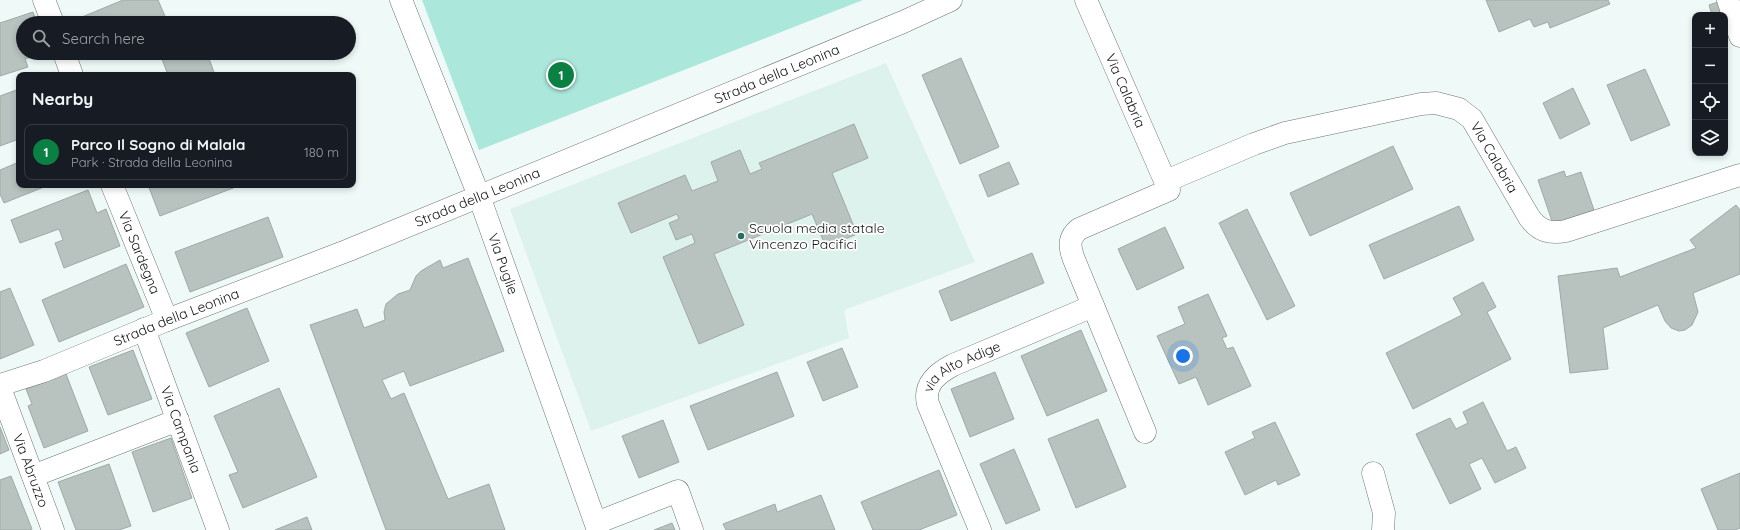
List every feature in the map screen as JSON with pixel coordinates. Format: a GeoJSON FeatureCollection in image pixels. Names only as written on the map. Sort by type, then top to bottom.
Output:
{"type":"FeatureCollection","features":[{"type":"Feature","properties":{"kind":"street"},"geometry":{"type":"LineString","coordinates":[[44,0],[50,16]]}},
{"type":"Feature","properties":{"kind":"street","name":"Via Puglie"},"geometry":{"type":"LineString","coordinates":[[401,0],[479,196],[597,526]]}},
{"type":"Feature","properties":{"kind":"street","name":"Strada della Leonina"},"geometry":{"type":"LineString","coordinates":[[0,385],[44,371],[144,329],[349,250],[903,22],[951,0]]}},
{"type":"Feature","properties":{"kind":"street","name":"Via Calabria"},"geometry":{"type":"LineString","coordinates":[[1086,0],[1167,186],[1259,141],[1285,132],[1429,103],[1452,106],[1472,119],[1529,217],[1538,228],[1548,232],[1566,231],[1740,175]]}},
{"type":"Feature","properties":{"kind":"street"},"geometry":{"type":"LineString","coordinates":[[1728,0],[1740,36]]}},
{"type":"Feature","properties":{"kind":"street"},"geometry":{"type":"LineString","coordinates":[[67,60],[71,72]]}},
{"type":"Feature","properties":{"kind":"street"},"geometry":{"type":"LineString","coordinates":[[1145,432],[1093,306],[1072,252],[1070,243],[1073,234],[1083,227],[1167,186]]}},
{"type":"Feature","properties":{"kind":"street","name":"Via Sardegna"},"geometry":{"type":"LineString","coordinates":[[113,188],[167,320]]}},
{"type":"Feature","properties":{"kind":"street","name":"via Alto Adige"},"geometry":{"type":"LineString","coordinates":[[980,530],[928,404],[927,394],[929,385],[940,372],[953,364],[1093,306]]}},
{"type":"Feature","properties":{"kind":"street","name":"Via Campania"},"geometry":{"type":"LineString","coordinates":[[144,329],[218,530]]}},
{"type":"Feature","properties":{"kind":"street","name":"Via Abruzzo"},"geometry":{"type":"LineString","coordinates":[[0,388],[53,530]]}},
{"type":"Feature","properties":{"kind":"street"},"geometry":{"type":"LineString","coordinates":[[33,476],[178,420]]}},
{"type":"Feature","properties":{"kind":"street"},"geometry":{"type":"LineString","coordinates":[[1373,473],[1384,513],[1383,530]]}},
{"type":"Feature","properties":{"kind":"street"},"geometry":{"type":"LineString","coordinates":[[597,526],[678,491],[692,530]]}},
{"type":"Feature","properties":{"kind":"shaded area","name":"Scuola media statale Vincenzo Pacifici"},"geometry":{"type":"Polygon","coordinates":[[[886,63],[975,262],[844,310],[849,338],[591,431],[510,209],[886,63]]]}},
{"type":"Feature","properties":{"kind":"green space"},"geometry":{"type":"Polygon","coordinates":[[[422,0],[863,0],[479,150],[422,0]]]}},
{"type":"Feature","properties":{"kind":"building"},"geometry":{"type":"Polygon","coordinates":[[[123,0],[158,0],[165,16],[84,16],[123,0]]]}},
{"type":"Feature","properties":{"kind":"building"},"geometry":{"type":"Polygon","coordinates":[[[1486,0],[1608,0],[1610,4],[1550,28],[1548,22],[1534,27],[1530,19],[1499,32],[1486,0]]]}},
{"type":"Feature","properties":{"kind":"building"},"geometry":{"type":"Polygon","coordinates":[[[1721,1],[1724,12],[1711,12],[1709,5],[1721,1]]]}},
{"type":"Feature","properties":{"kind":"building"},"geometry":{"type":"Polygon","coordinates":[[[33,12],[34,16],[21,16],[33,12]]]}},
{"type":"Feature","properties":{"kind":"building"},"geometry":{"type":"Polygon","coordinates":[[[16,18],[16,60],[25,60],[28,67],[0,76],[0,23],[16,18]]]}},
{"type":"Feature","properties":{"kind":"building"},"geometry":{"type":"Polygon","coordinates":[[[961,58],[999,147],[960,164],[922,75],[961,58]]]}},
{"type":"Feature","properties":{"kind":"building"},"geometry":{"type":"Polygon","coordinates":[[[162,60],[210,60],[214,72],[167,72],[162,60]]]}},
{"type":"Feature","properties":{"kind":"building"},"geometry":{"type":"Polygon","coordinates":[[[1645,69],[1670,125],[1631,141],[1607,85],[1645,69]]]}},
{"type":"Feature","properties":{"kind":"building"},"geometry":{"type":"Polygon","coordinates":[[[1573,88],[1590,124],[1560,139],[1543,103],[1573,88]]]}},
{"type":"Feature","properties":{"kind":"building"},"geometry":{"type":"Polygon","coordinates":[[[16,90],[16,140],[0,146],[0,96],[16,90]]]}},
{"type":"Feature","properties":{"kind":"building"},"geometry":{"type":"Polygon","coordinates":[[[854,124],[868,158],[832,173],[857,234],[826,247],[812,214],[714,254],[744,325],[699,344],[663,257],[695,243],[692,234],[676,240],[669,223],[679,219],[677,214],[631,233],[618,203],[685,175],[692,191],[718,181],[711,162],[740,150],[750,174],[762,169],[759,163],[854,124]]]}},
{"type":"Feature","properties":{"kind":"building"},"geometry":{"type":"Polygon","coordinates":[[[1393,146],[1413,189],[1310,236],[1290,193],[1393,146]]]}},
{"type":"Feature","properties":{"kind":"building"},"geometry":{"type":"Polygon","coordinates":[[[1009,162],[1019,184],[988,197],[979,175],[1009,162]]]}},
{"type":"Feature","properties":{"kind":"building"},"geometry":{"type":"Polygon","coordinates":[[[16,163],[16,188],[42,188],[4,203],[0,194],[0,170],[16,163]]]}},
{"type":"Feature","properties":{"kind":"building"},"geometry":{"type":"Polygon","coordinates":[[[1564,171],[1566,177],[1581,172],[1594,210],[1553,224],[1538,180],[1564,171]]]}},
{"type":"Feature","properties":{"kind":"building"},"geometry":{"type":"Polygon","coordinates":[[[149,188],[233,188],[160,216],[149,188]]]}},
{"type":"Feature","properties":{"kind":"building"},"geometry":{"type":"Polygon","coordinates":[[[88,190],[97,213],[106,209],[120,246],[64,268],[55,243],[63,240],[59,229],[20,243],[11,220],[88,190]]]}},
{"type":"Feature","properties":{"kind":"building"},"geometry":{"type":"Polygon","coordinates":[[[1736,205],[1740,210],[1740,274],[1693,293],[1698,312],[1692,325],[1685,330],[1679,331],[1671,328],[1665,321],[1658,305],[1603,328],[1608,369],[1570,373],[1558,276],[1617,268],[1620,277],[1696,248],[1690,240],[1736,205]]]}},
{"type":"Feature","properties":{"kind":"building"},"geometry":{"type":"Polygon","coordinates":[[[1459,206],[1474,240],[1384,279],[1369,245],[1459,206]]]}},
{"type":"Feature","properties":{"kind":"building"},"geometry":{"type":"Polygon","coordinates":[[[1247,209],[1295,306],[1267,320],[1219,223],[1247,209]]]}},
{"type":"Feature","properties":{"kind":"building"},"geometry":{"type":"Polygon","coordinates":[[[268,217],[283,257],[190,292],[175,252],[268,217]]]}},
{"type":"Feature","properties":{"kind":"building"},"geometry":{"type":"Polygon","coordinates":[[[1165,227],[1184,268],[1137,290],[1118,249],[1165,227]]]}},
{"type":"Feature","properties":{"kind":"building"},"geometry":{"type":"Polygon","coordinates":[[[1032,253],[1044,283],[951,321],[939,291],[1032,253]]]}},
{"type":"Feature","properties":{"kind":"building"},"geometry":{"type":"Polygon","coordinates":[[[468,258],[504,351],[410,386],[404,371],[382,380],[391,399],[404,393],[448,499],[489,484],[505,530],[386,530],[310,325],[357,309],[364,328],[385,320],[384,312],[386,304],[398,294],[410,290],[416,276],[421,271],[440,260],[443,268],[468,258]]]}},
{"type":"Feature","properties":{"kind":"building"},"geometry":{"type":"Polygon","coordinates":[[[126,264],[144,307],[59,342],[42,300],[126,264]]]}},
{"type":"Feature","properties":{"kind":"building"},"geometry":{"type":"Polygon","coordinates":[[[1483,282],[1496,307],[1487,312],[1511,359],[1413,409],[1386,353],[1462,315],[1453,298],[1483,282]]]}},
{"type":"Feature","properties":{"kind":"building"},"geometry":{"type":"Polygon","coordinates":[[[10,288],[34,345],[0,359],[0,292],[10,288]]]}},
{"type":"Feature","properties":{"kind":"building"},"geometry":{"type":"Polygon","coordinates":[[[1208,294],[1227,336],[1222,338],[1227,349],[1233,347],[1251,386],[1208,405],[1196,377],[1179,384],[1157,336],[1185,324],[1178,307],[1208,294]]]}},
{"type":"Feature","properties":{"kind":"building"},"geometry":{"type":"Polygon","coordinates":[[[247,308],[269,361],[209,387],[186,333],[247,308]]]}},
{"type":"Feature","properties":{"kind":"building"},"geometry":{"type":"Polygon","coordinates":[[[1081,330],[1107,391],[1047,416],[1021,356],[1081,330]]]}},
{"type":"Feature","properties":{"kind":"building"},"geometry":{"type":"Polygon","coordinates":[[[842,348],[858,387],[823,401],[807,362],[842,348]]]}},
{"type":"Feature","properties":{"kind":"building"},"geometry":{"type":"Polygon","coordinates":[[[133,350],[152,399],[108,415],[89,367],[133,350]]]}},
{"type":"Feature","properties":{"kind":"building"},"geometry":{"type":"Polygon","coordinates":[[[777,372],[794,416],[708,450],[690,406],[777,372]]]}},
{"type":"Feature","properties":{"kind":"building"},"geometry":{"type":"Polygon","coordinates":[[[995,372],[1014,419],[970,437],[951,389],[995,372]]]}},
{"type":"Feature","properties":{"kind":"building"},"geometry":{"type":"Polygon","coordinates":[[[66,374],[88,431],[44,448],[28,406],[32,404],[26,389],[66,374]]]}},
{"type":"Feature","properties":{"kind":"building"},"geometry":{"type":"Polygon","coordinates":[[[279,388],[317,477],[243,508],[229,475],[238,472],[214,416],[279,388]]]}},
{"type":"Feature","properties":{"kind":"building"},"geometry":{"type":"Polygon","coordinates":[[[1483,402],[1507,451],[1516,447],[1526,468],[1495,483],[1482,458],[1469,464],[1481,489],[1450,504],[1416,434],[1450,418],[1456,429],[1468,423],[1463,412],[1483,402]]]}},
{"type":"Feature","properties":{"kind":"building"},"geometry":{"type":"Polygon","coordinates":[[[1098,419],[1126,487],[1076,508],[1048,439],[1098,419]]]}},
{"type":"Feature","properties":{"kind":"building"},"geometry":{"type":"Polygon","coordinates":[[[663,420],[679,462],[639,478],[622,436],[663,420]]]}},
{"type":"Feature","properties":{"kind":"building"},"geometry":{"type":"Polygon","coordinates":[[[1275,422],[1300,475],[1278,485],[1276,480],[1245,495],[1225,452],[1255,438],[1252,432],[1275,422]]]}},
{"type":"Feature","properties":{"kind":"building"},"geometry":{"type":"Polygon","coordinates":[[[0,427],[9,450],[0,454],[0,427]]]}},
{"type":"Feature","properties":{"kind":"building"},"geometry":{"type":"Polygon","coordinates":[[[171,438],[192,498],[153,512],[132,452],[171,438]]]}},
{"type":"Feature","properties":{"kind":"building"},"geometry":{"type":"Polygon","coordinates":[[[1014,449],[1040,510],[1006,524],[980,464],[1014,449]]]}},
{"type":"Feature","properties":{"kind":"building"},"geometry":{"type":"Polygon","coordinates":[[[109,464],[131,526],[119,530],[76,530],[58,482],[109,464]]]}},
{"type":"Feature","properties":{"kind":"building"},"geometry":{"type":"Polygon","coordinates":[[[939,470],[957,515],[919,530],[873,530],[861,502],[939,470]]]}},
{"type":"Feature","properties":{"kind":"building"},"geometry":{"type":"Polygon","coordinates":[[[1740,473],[1740,528],[1735,530],[1718,530],[1701,489],[1740,473]]]}},
{"type":"Feature","properties":{"kind":"building"},"geometry":{"type":"Polygon","coordinates":[[[11,476],[32,529],[0,530],[0,480],[11,476]]]}},
{"type":"Feature","properties":{"kind":"building"},"geometry":{"type":"Polygon","coordinates":[[[821,495],[835,530],[726,530],[723,524],[775,504],[777,512],[821,495]]]}},
{"type":"Feature","properties":{"kind":"building"},"geometry":{"type":"Polygon","coordinates":[[[307,517],[312,530],[275,530],[307,517]]]}},
{"type":"Feature","properties":{"kind":"building"},"geometry":{"type":"Polygon","coordinates":[[[672,523],[675,530],[654,530],[672,523]]]}},
{"type":"Feature","properties":{"kind":"place","name":"Parco Il Sogno di Malala"},"geometry":{"type":"Point","coordinates":[561,75]}},
{"type":"Feature","properties":{"kind":"place","name":"Scuola media statale Vincenzo Pacifici"},"geometry":{"type":"Point","coordinates":[741,236]}}]}
